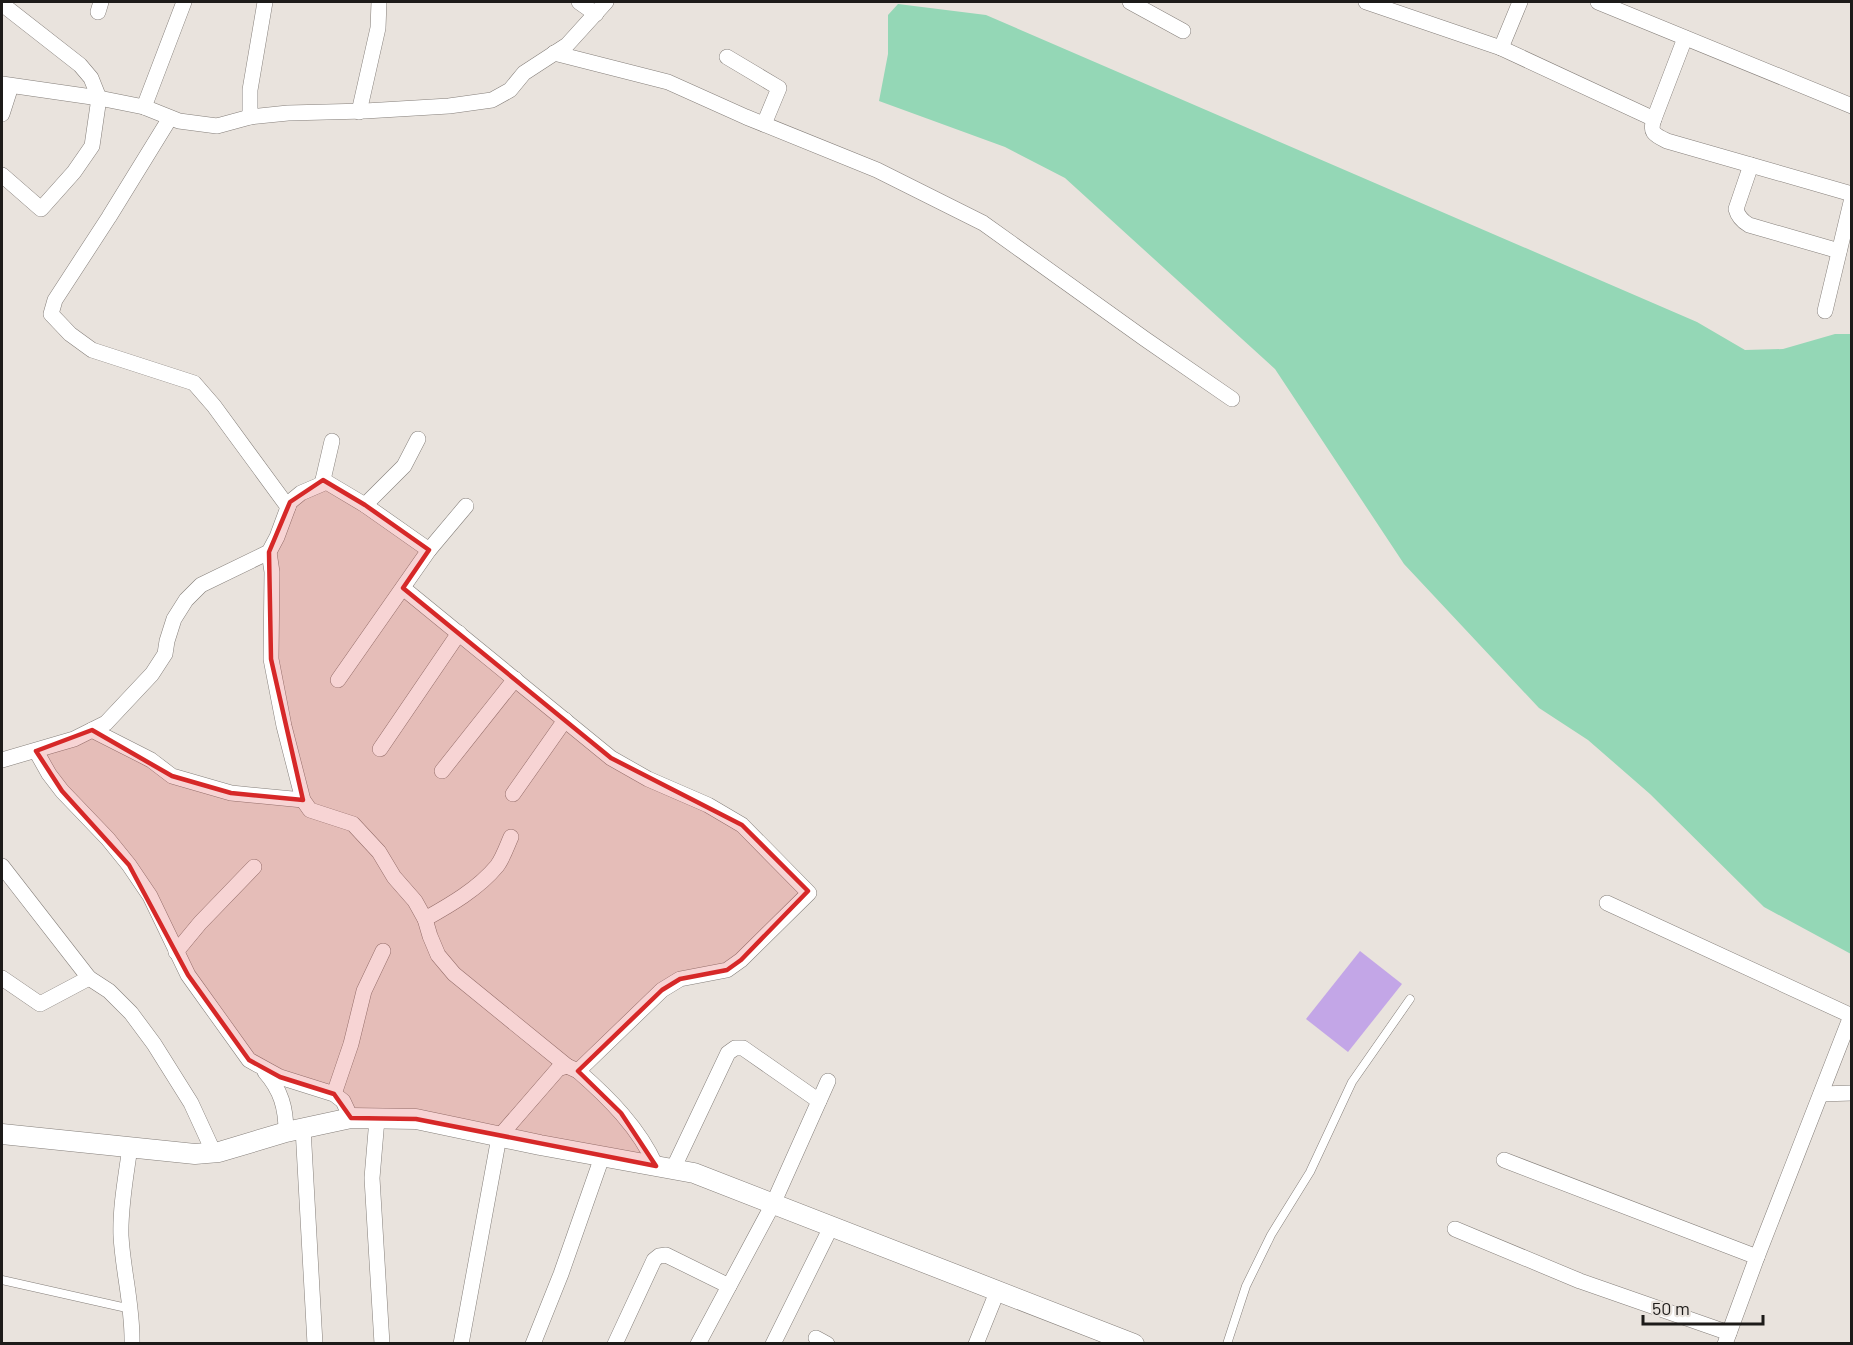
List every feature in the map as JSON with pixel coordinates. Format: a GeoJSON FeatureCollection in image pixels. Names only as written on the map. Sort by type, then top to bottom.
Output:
{"type":"FeatureCollection","features":[{"type":"Feature","properties":{"kind":"street"},"geometry":{"type":"LineString","coordinates":[[144,107],[184,2]]}},
{"type":"Feature","properties":{"kind":"street"},"geometry":{"type":"LineString","coordinates":[[250,117],[250,90],[265,2]]}},
{"type":"Feature","properties":{"kind":"street"},"geometry":{"type":"LineString","coordinates":[[360,112],[378,28],[379,2]]}},
{"type":"Feature","properties":{"kind":"street"},"geometry":{"type":"LineString","coordinates":[[579,2],[596,14]]}},
{"type":"Feature","properties":{"kind":"street"},"geometry":{"type":"LineString","coordinates":[[2,114],[6,85],[99,98],[144,107],[179,121],[217,126],[250,117],[288,113],[360,112],[449,106],[492,100],[510,90],[524,73],[567,45],[606,2]]}},
{"type":"Feature","properties":{"kind":"street"},"geometry":{"type":"LineString","coordinates":[[1130,2],[1183,31]]}},
{"type":"Feature","properties":{"kind":"street"},"geometry":{"type":"LineString","coordinates":[[1366,2],[1501,48],[1654,119]]}},
{"type":"Feature","properties":{"kind":"street"},"geometry":{"type":"LineString","coordinates":[[1501,48],[1520,2]]}},
{"type":"Feature","properties":{"kind":"street"},"geometry":{"type":"LineString","coordinates":[[1598,2],[1851,106]]}},
{"type":"Feature","properties":{"kind":"street"},"geometry":{"type":"LineString","coordinates":[[2,4],[80,65],[91,78],[99,98],[92,146],[74,172],[41,209],[2,175]]}},
{"type":"Feature","properties":{"kind":"street"},"geometry":{"type":"LineString","coordinates":[[1685,38],[1651,127],[1653,132],[1659,137],[1851,196],[1825,311]]}},
{"type":"Feature","properties":{"kind":"street"},"geometry":{"type":"LineString","coordinates":[[554,53],[668,81],[877,171],[983,223],[1232,399]]}},
{"type":"Feature","properties":{"kind":"street"},"geometry":{"type":"LineString","coordinates":[[727,57],[779,88],[764,124]]}},
{"type":"Feature","properties":{"kind":"street"},"geometry":{"type":"LineString","coordinates":[[170,118],[110,217],[55,300],[51,314],[70,334],[92,350],[194,383],[214,406],[288,507]]}},
{"type":"Feature","properties":{"kind":"street"},"geometry":{"type":"LineString","coordinates":[[1751,165],[1736,209],[1743,221],[1749,225],[1839,251]]}},
{"type":"Feature","properties":{"kind":"street"},"geometry":{"type":"LineString","coordinates":[[365,506],[404,466],[418,439]]}},
{"type":"Feature","properties":{"kind":"street"},"geometry":{"type":"LineString","coordinates":[[2,760],[74,739],[106,723],[152,674],[165,654],[166,641],[174,619],[186,600],[201,585],[269,552],[290,502],[301,493],[322,484],[332,441]]}},
{"type":"Feature","properties":{"kind":"street"},"geometry":{"type":"LineString","coordinates":[[323,480],[429,550]]}},
{"type":"Feature","properties":{"kind":"street"},"geometry":{"type":"LineString","coordinates":[[338,680],[429,550],[466,506]]}},
{"type":"Feature","properties":{"kind":"street"},"geometry":{"type":"LineString","coordinates":[[269,552],[272,572],[271,659],[284,726],[303,800],[310,810],[353,824],[379,852],[394,877],[415,901],[425,919],[438,955],[454,974],[572,1068],[621,1113],[664,1168]]}},
{"type":"Feature","properties":{"kind":"street"},"geometry":{"type":"LineString","coordinates":[[403,588],[611,758],[648,779],[708,805],[742,825],[809,893],[741,960],[727,970],[680,979],[662,990],[572,1068],[558,1069],[499,1137],[461,1344]]}},
{"type":"Feature","properties":{"kind":"street"},"geometry":{"type":"LineString","coordinates":[[380,749],[459,633]]}},
{"type":"Feature","properties":{"kind":"street"},"geometry":{"type":"LineString","coordinates":[[442,771],[515,678]]}},
{"type":"Feature","properties":{"kind":"street"},"geometry":{"type":"LineString","coordinates":[[513,794],[565,720]]}},
{"type":"Feature","properties":{"kind":"street"},"geometry":{"type":"LineString","coordinates":[[92,730],[151,760],[172,776],[231,793],[303,800]]}},
{"type":"Feature","properties":{"kind":"street"},"geometry":{"type":"LineString","coordinates":[[36,751],[62,791],[108,839],[129,865],[150,896],[188,975],[249,1060],[280,1077],[334,1094],[343,1101],[351,1118]]}},
{"type":"Feature","properties":{"kind":"street"},"geometry":{"type":"LineString","coordinates":[[425,919],[474,888],[485,878],[498,865],[511,837]]}},
{"type":"Feature","properties":{"kind":"street"},"geometry":{"type":"LineString","coordinates":[[2,866],[89,978],[109,991],[124,1006],[154,1044],[191,1103],[214,1153]]}},
{"type":"Feature","properties":{"kind":"street"},"geometry":{"type":"LineString","coordinates":[[176,952],[200,923],[254,867]]}},
{"type":"Feature","properties":{"kind":"street"},"geometry":{"type":"LineString","coordinates":[[1455,1229],[1727,1338],[1851,1016],[1607,903]]}},
{"type":"Feature","properties":{"kind":"street"},"geometry":{"type":"LineString","coordinates":[[334,1094],[351,1044],[367,981],[383,951]]}},
{"type":"Feature","properties":{"kind":"street"},"geometry":{"type":"LineString","coordinates":[[2,978],[40,1004],[89,978]]}},
{"type":"Feature","properties":{"kind":"street"},"geometry":{"type":"LineString","coordinates":[[664,1168],[728,1053],[735,1048],[742,1048],[819,1101]]}},
{"type":"Feature","properties":{"kind":"street"},"geometry":{"type":"LineString","coordinates":[[262,1067],[276,1084],[295,1130],[315,1344]]}},
{"type":"Feature","properties":{"kind":"street"},"geometry":{"type":"LineString","coordinates":[[698,1344],[772,1204],[828,1081]]}},
{"type":"Feature","properties":{"kind":"street"},"geometry":{"type":"LineString","coordinates":[[1821,1094],[1851,1093]]}},
{"type":"Feature","properties":{"kind":"street"},"geometry":{"type":"LineString","coordinates":[[2,1134],[195,1154],[214,1153],[295,1130],[351,1118],[416,1119],[499,1137],[694,1173],[1134,1344]]}},
{"type":"Feature","properties":{"kind":"street"},"geometry":{"type":"LineString","coordinates":[[377,1119],[372,1178],[382,1344]]}},
{"type":"Feature","properties":{"kind":"street"},"geometry":{"type":"LineString","coordinates":[[130,1147],[121,1238],[132,1344]]}},
{"type":"Feature","properties":{"kind":"street"},"geometry":{"type":"LineString","coordinates":[[533,1344],[561,1274],[602,1157]]}},
{"type":"Feature","properties":{"kind":"street"},"geometry":{"type":"LineString","coordinates":[[1504,1160],[1757,1257]]}},
{"type":"Feature","properties":{"kind":"street"},"geometry":{"type":"LineString","coordinates":[[772,1344],[831,1227]]}},
{"type":"Feature","properties":{"kind":"street"},"geometry":{"type":"LineString","coordinates":[[615,1344],[654,1260],[659,1256],[666,1255],[729,1286]]}},
{"type":"Feature","properties":{"kind":"street"},"geometry":{"type":"LineString","coordinates":[[976,1344],[997,1292]]}},
{"type":"Feature","properties":{"kind":"lane"},"geometry":{"type":"LineString","coordinates":[[1227,1344],[1246,1286],[1271,1235],[1310,1172],[1352,1082],[1410,999]]}},
{"type":"Feature","properties":{"kind":"lane"},"geometry":{"type":"LineString","coordinates":[[2,1280],[130,1309]]}},
{"type":"Feature","properties":{"kind":"highlighted area"},"geometry":{"type":"Polygon","coordinates":[[[323,480],[365,505],[429,550],[403,588],[611,758],[742,825],[808,891],[741,960],[727,970],[680,979],[662,990],[578,1071],[621,1113],[656,1166],[416,1119],[351,1118],[334,1094],[280,1077],[249,1060],[188,975],[129,865],[62,791],[36,751],[92,730],[172,776],[231,793],[303,800],[271,659],[269,552],[290,502],[323,480]]]}},
{"type":"Feature","properties":{"kind":"green space"},"geometry":{"type":"Polygon","coordinates":[[[898,4],[986,15],[1697,322],[1745,350],[1783,349],[1835,334],[1851,334],[1851,954],[1764,907],[1650,794],[1588,740],[1539,708],[1404,564],[1275,369],[1065,178],[1005,147],[879,101],[888,54],[888,15],[898,4]]]}},
{"type":"Feature","properties":{"kind":"building"},"geometry":{"type":"Polygon","coordinates":[[[1360,951],[1402,984],[1348,1052],[1306,1019],[1360,951]]]}}]}
